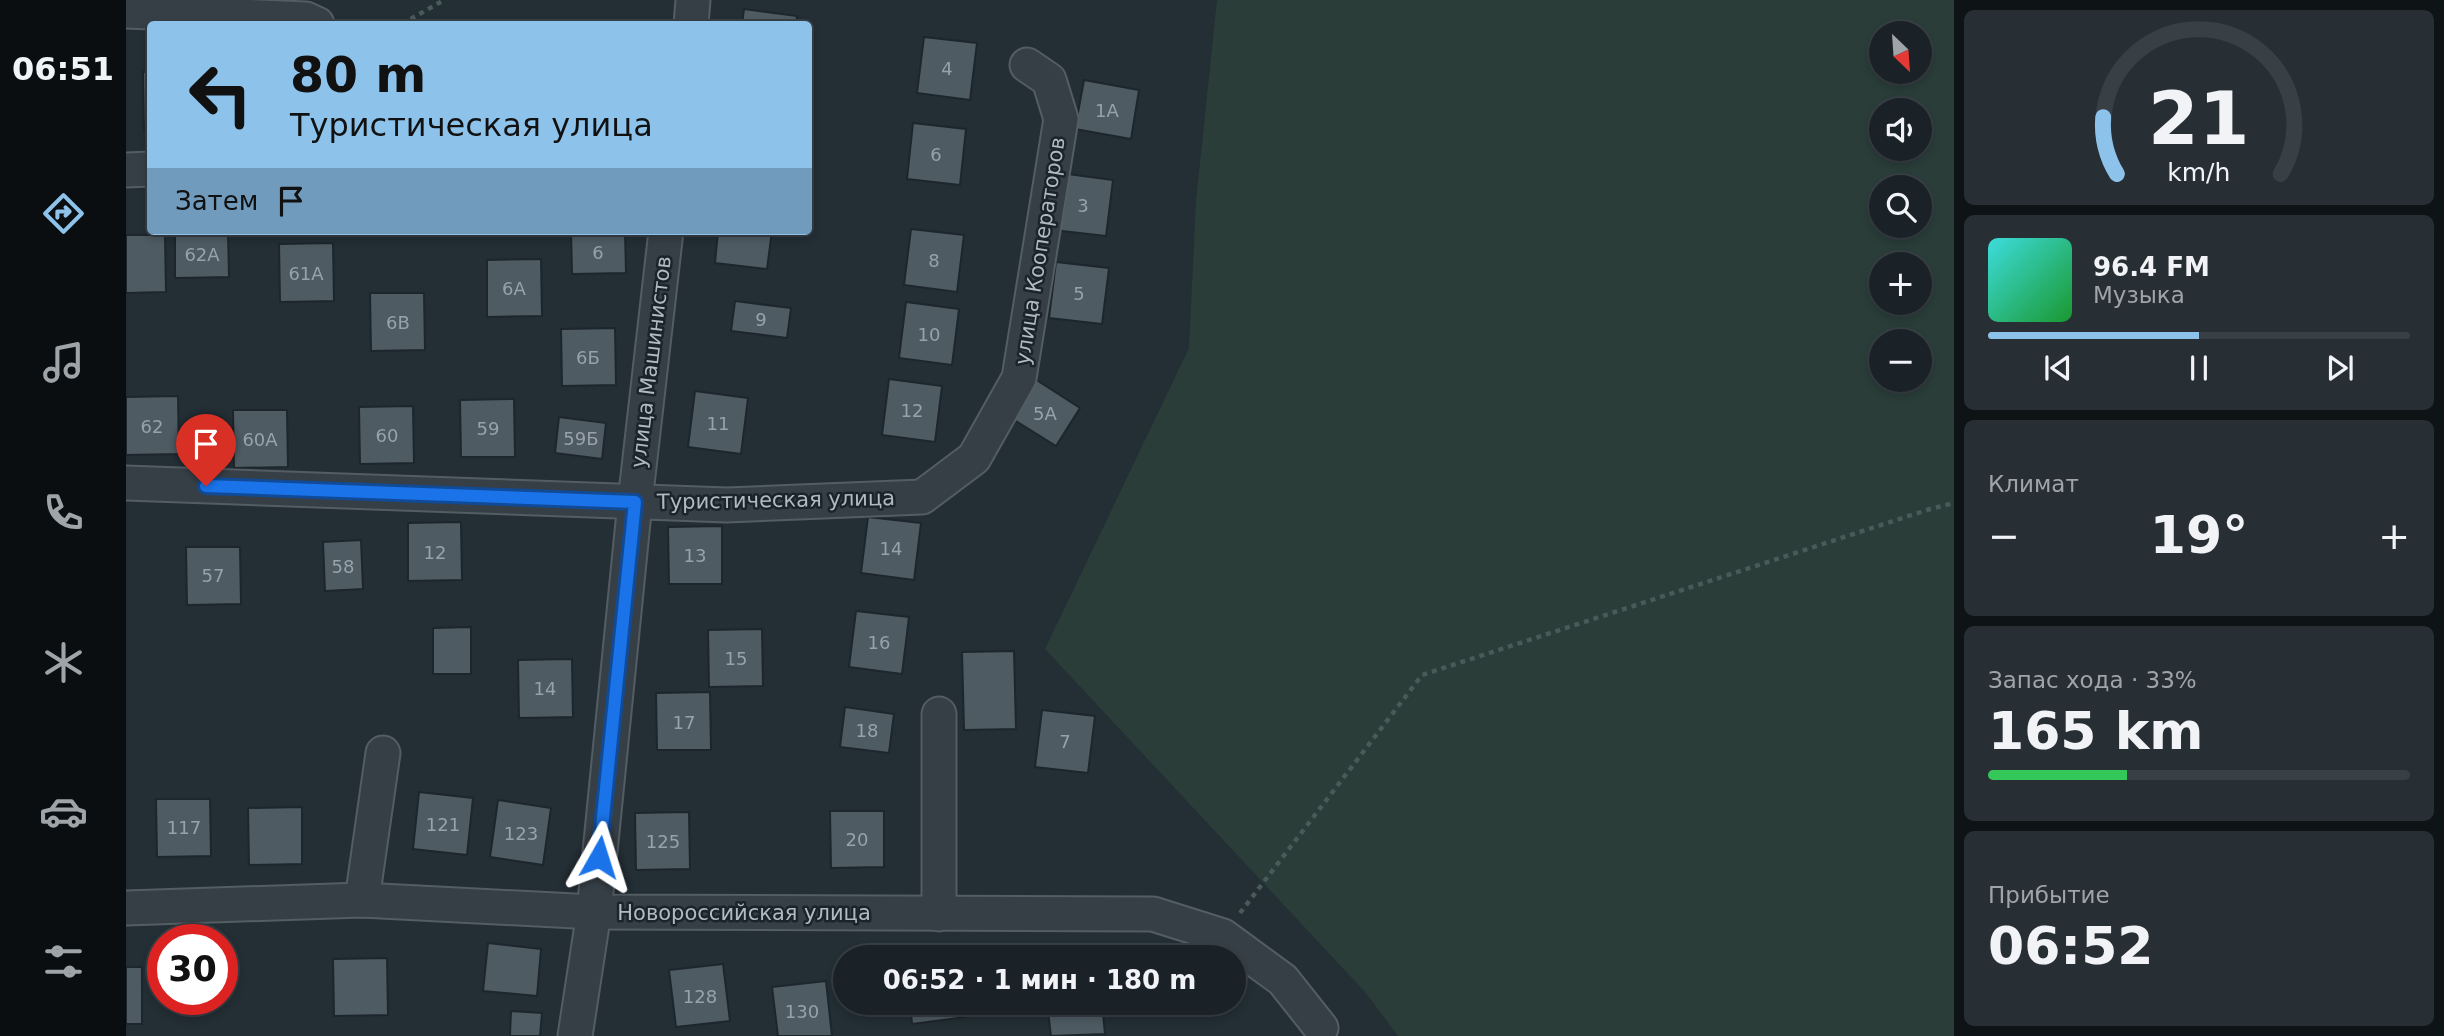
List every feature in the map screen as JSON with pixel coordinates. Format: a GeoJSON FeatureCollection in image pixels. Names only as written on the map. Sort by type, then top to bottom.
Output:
{"type":"FeatureCollection","features":[{"type":"Feature","properties":{"kind":"street"},"geometry":{"type":"LineString","coordinates":[[691,21],[694,0]]}},
{"type":"Feature","properties":{"kind":"street"},"geometry":{"type":"LineString","coordinates":[[126,11],[310,21]]}},
{"type":"Feature","properties":{"kind":"street","name":"улица Кооператоров"},"geometry":{"type":"LineString","coordinates":[[922,497],[974,458],[1019,378],[1061,118],[1049,80],[1027,65]]}},
{"type":"Feature","properties":{"kind":"street"},"geometry":{"type":"LineString","coordinates":[[126,170],[147,169]]}},
{"type":"Feature","properties":{"kind":"street","name":"улица Машинистов"},"geometry":{"type":"LineString","coordinates":[[575,1036],[594,912],[635,502],[666,235]]}},
{"type":"Feature","properties":{"kind":"street","name":"Туристическая улица"},"geometry":{"type":"LineString","coordinates":[[126,483],[727,505],[922,497]]}},
{"type":"Feature","properties":{"kind":"street"},"geometry":{"type":"LineString","coordinates":[[939,714],[939,914]]}},
{"type":"Feature","properties":{"kind":"street"},"geometry":{"type":"LineString","coordinates":[[362,900],[383,753]]}},
{"type":"Feature","properties":{"kind":"street","name":"Новороссийская улица"},"geometry":{"type":"LineString","coordinates":[[126,908],[362,900],[594,912],[1153,914],[1223,936],[1283,981],[1319,1033]]}},
{"type":"Feature","properties":{"kind":"path"},"geometry":{"type":"LineString","coordinates":[[407,21],[444,0]]}},
{"type":"Feature","properties":{"kind":"path"},"geometry":{"type":"LineString","coordinates":[[1223,936],[1422,675],[1954,503]]}},
{"type":"Feature","properties":{"kind":"green space"},"geometry":{"type":"Polygon","coordinates":[[[1217,0],[1954,0],[1954,1036],[1398,1036],[1365,992],[1045,649],[1189,348],[1196,201],[1217,0]]]}},
{"type":"Feature","properties":{"kind":"building"},"geometry":{"type":"Polygon","coordinates":[[[744,9],[797,16],[796,21],[742,21],[744,9]]]}},
{"type":"Feature","properties":{"kind":"building"},"geometry":{"type":"Polygon","coordinates":[[[924,37],[977,43],[970,100],[917,93],[924,37]]]}},
{"type":"Feature","properties":{"kind":"building"},"geometry":{"type":"Polygon","coordinates":[[[143,72],[147,72],[147,129],[144,129],[143,72]]]}},
{"type":"Feature","properties":{"kind":"building"},"geometry":{"type":"Polygon","coordinates":[[[1084,80],[1139,90],[1131,139],[1075,129],[1084,80]]]}},
{"type":"Feature","properties":{"kind":"building"},"geometry":{"type":"Polygon","coordinates":[[[913,123],[966,129],[960,185],[907,179],[913,123]]]}},
{"type":"Feature","properties":{"kind":"building"},"geometry":{"type":"Polygon","coordinates":[[[1060,173],[1113,180],[1106,236],[1053,230],[1060,173]]]}},
{"type":"Feature","properties":{"kind":"building"},"geometry":{"type":"Polygon","coordinates":[[[911,229],[964,235],[957,292],[904,285],[911,229]]]}},
{"type":"Feature","properties":{"kind":"building"},"geometry":{"type":"Polygon","coordinates":[[[126,235],[165,235],[166,292],[126,293],[126,235]]]}},
{"type":"Feature","properties":{"kind":"building"},"geometry":{"type":"Polygon","coordinates":[[[175,235],[228,235],[229,277],[175,278],[175,235]]]}},
{"type":"Feature","properties":{"kind":"building"},"geometry":{"type":"Polygon","coordinates":[[[571,235],[625,235],[626,273],[572,274],[571,235]]]}},
{"type":"Feature","properties":{"kind":"building"},"geometry":{"type":"Polygon","coordinates":[[[718,235],[771,235],[767,269],[715,263],[718,235]]]}},
{"type":"Feature","properties":{"kind":"building"},"geometry":{"type":"Polygon","coordinates":[[[333,243],[334,301],[280,302],[279,244],[333,243]]]}},
{"type":"Feature","properties":{"kind":"building"},"geometry":{"type":"Polygon","coordinates":[[[541,259],[542,316],[487,317],[487,260],[541,259]]]}},
{"type":"Feature","properties":{"kind":"building"},"geometry":{"type":"Polygon","coordinates":[[[1056,262],[1109,268],[1102,324],[1049,318],[1056,262]]]}},
{"type":"Feature","properties":{"kind":"building"},"geometry":{"type":"Polygon","coordinates":[[[370,293],[424,293],[425,350],[371,351],[370,293]]]}},
{"type":"Feature","properties":{"kind":"building"},"geometry":{"type":"Polygon","coordinates":[[[735,301],[791,308],[787,338],[731,331],[735,301]]]}},
{"type":"Feature","properties":{"kind":"building"},"geometry":{"type":"Polygon","coordinates":[[[906,302],[959,309],[952,365],[899,358],[906,302]]]}},
{"type":"Feature","properties":{"kind":"building"},"geometry":{"type":"Polygon","coordinates":[[[615,328],[616,385],[562,386],[561,329],[615,328]]]}},
{"type":"Feature","properties":{"kind":"building"},"geometry":{"type":"Polygon","coordinates":[[[889,379],[942,386],[935,442],[882,435],[889,379]]]}},
{"type":"Feature","properties":{"kind":"building"},"geometry":{"type":"Polygon","coordinates":[[[1035,379],[1080,408],[1056,446],[1011,418],[1035,379]]]}},
{"type":"Feature","properties":{"kind":"building"},"geometry":{"type":"Polygon","coordinates":[[[695,391],[748,398],[741,454],[688,447],[695,391]]]}},
{"type":"Feature","properties":{"kind":"building"},"geometry":{"type":"Polygon","coordinates":[[[178,396],[179,454],[126,455],[126,397],[178,396]]]}},
{"type":"Feature","properties":{"kind":"building"},"geometry":{"type":"Polygon","coordinates":[[[514,399],[515,457],[461,457],[460,400],[514,399]]]}},
{"type":"Feature","properties":{"kind":"building"},"geometry":{"type":"Polygon","coordinates":[[[413,406],[414,463],[360,464],[359,407],[413,406]]]}},
{"type":"Feature","properties":{"kind":"building"},"geometry":{"type":"Polygon","coordinates":[[[233,410],[287,410],[288,467],[234,468],[233,410]]]}},
{"type":"Feature","properties":{"kind":"building"},"geometry":{"type":"Polygon","coordinates":[[[559,417],[606,423],[602,459],[555,453],[559,417]]]}},
{"type":"Feature","properties":{"kind":"building"},"geometry":{"type":"Polygon","coordinates":[[[868,517],[921,523],[914,580],[861,573],[868,517]]]}},
{"type":"Feature","properties":{"kind":"building"},"geometry":{"type":"Polygon","coordinates":[[[461,522],[462,580],[408,581],[408,523],[461,522]]]}},
{"type":"Feature","properties":{"kind":"building"},"geometry":{"type":"Polygon","coordinates":[[[722,526],[722,584],[669,584],[668,527],[722,526]]]}},
{"type":"Feature","properties":{"kind":"building"},"geometry":{"type":"Polygon","coordinates":[[[361,540],[363,589],[325,591],[323,542],[361,540]]]}},
{"type":"Feature","properties":{"kind":"building"},"geometry":{"type":"Polygon","coordinates":[[[186,547],[240,547],[241,604],[187,605],[186,547]]]}},
{"type":"Feature","properties":{"kind":"building"},"geometry":{"type":"Polygon","coordinates":[[[856,611],[909,617],[902,674],[849,667],[856,611]]]}},
{"type":"Feature","properties":{"kind":"building"},"geometry":{"type":"Polygon","coordinates":[[[471,627],[471,674],[433,674],[433,628],[471,627]]]}},
{"type":"Feature","properties":{"kind":"building"},"geometry":{"type":"Polygon","coordinates":[[[762,629],[763,686],[709,687],[708,630],[762,629]]]}},
{"type":"Feature","properties":{"kind":"building"},"geometry":{"type":"Polygon","coordinates":[[[1014,651],[1016,729],[964,730],[962,652],[1014,651]]]}},
{"type":"Feature","properties":{"kind":"building"},"geometry":{"type":"Polygon","coordinates":[[[572,659],[573,717],[519,718],[518,660],[572,659]]]}},
{"type":"Feature","properties":{"kind":"building"},"geometry":{"type":"Polygon","coordinates":[[[710,692],[711,750],[657,750],[656,693],[710,692]]]}},
{"type":"Feature","properties":{"kind":"building"},"geometry":{"type":"Polygon","coordinates":[[[845,707],[894,714],[889,753],[840,747],[845,707]]]}},
{"type":"Feature","properties":{"kind":"building"},"geometry":{"type":"Polygon","coordinates":[[[1042,710],[1095,716],[1088,773],[1035,767],[1042,710]]]}},
{"type":"Feature","properties":{"kind":"building"},"geometry":{"type":"Polygon","coordinates":[[[419,792],[473,798],[467,855],[413,849],[419,792]]]}},
{"type":"Feature","properties":{"kind":"building"},"geometry":{"type":"Polygon","coordinates":[[[156,799],[210,799],[211,856],[157,857],[156,799]]]}},
{"type":"Feature","properties":{"kind":"building"},"geometry":{"type":"Polygon","coordinates":[[[498,800],[551,808],[543,865],[490,857],[498,800]]]}},
{"type":"Feature","properties":{"kind":"building"},"geometry":{"type":"Polygon","coordinates":[[[302,807],[302,864],[249,865],[248,808],[302,807]]]}},
{"type":"Feature","properties":{"kind":"building"},"geometry":{"type":"Polygon","coordinates":[[[830,811],[884,811],[884,867],[831,868],[830,811]]]}},
{"type":"Feature","properties":{"kind":"building"},"geometry":{"type":"Polygon","coordinates":[[[689,812],[690,869],[636,870],[635,813],[689,812]]]}},
{"type":"Feature","properties":{"kind":"building"},"geometry":{"type":"Polygon","coordinates":[[[488,943],[541,949],[537,996],[483,991],[488,943]]]}},
{"type":"Feature","properties":{"kind":"building"},"geometry":{"type":"Polygon","coordinates":[[[387,958],[388,1015],[334,1016],[333,959],[387,958]]]}},
{"type":"Feature","properties":{"kind":"building"},"geometry":{"type":"Polygon","coordinates":[[[723,964],[730,1021],[676,1027],[669,970],[723,964]]]}},
{"type":"Feature","properties":{"kind":"building"},"geometry":{"type":"Polygon","coordinates":[[[126,967],[142,967],[142,1024],[126,1024],[126,967]]]}},
{"type":"Feature","properties":{"kind":"building"},"geometry":{"type":"Polygon","coordinates":[[[826,981],[832,1036],[778,1036],[772,987],[826,981]]]}},
{"type":"Feature","properties":{"kind":"building"},"geometry":{"type":"Polygon","coordinates":[[[511,1011],[542,1013],[540,1036],[510,1036],[511,1011]]]}},
{"type":"Feature","properties":{"kind":"building"},"geometry":{"type":"Polygon","coordinates":[[[911,1015],[966,1015],[966,1017],[912,1024],[911,1015]]]}},
{"type":"Feature","properties":{"kind":"building"},"geometry":{"type":"Polygon","coordinates":[[[1048,1015],[1103,1015],[1105,1034],[1051,1036],[1048,1015]]]}},
{"type":"Feature","properties":{"kind":"route"},"geometry":{"type":"LineString","coordinates":[[206,486],[635,502],[599,857]]}}]}
